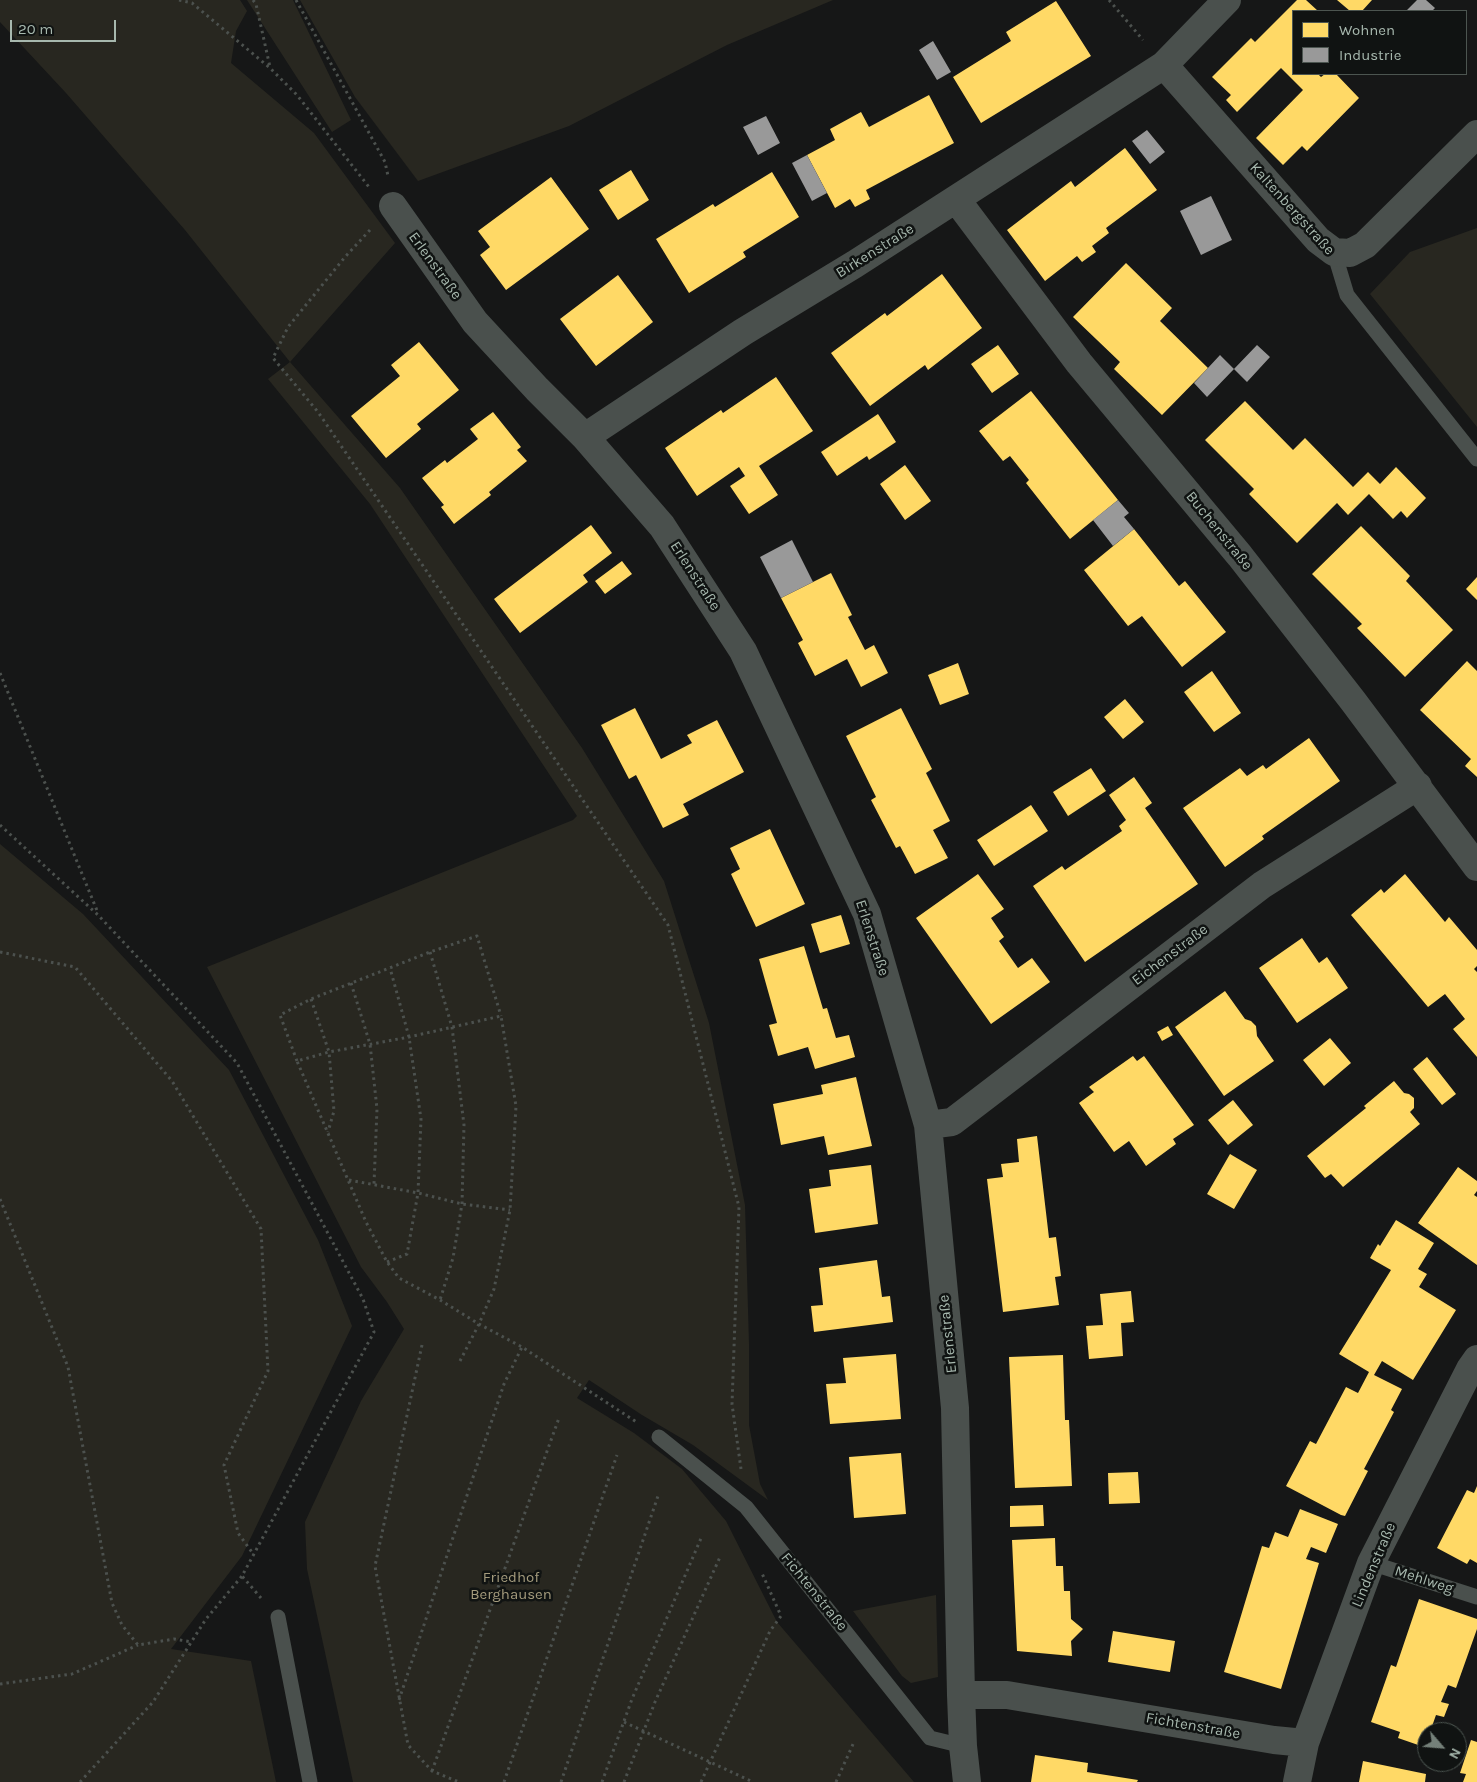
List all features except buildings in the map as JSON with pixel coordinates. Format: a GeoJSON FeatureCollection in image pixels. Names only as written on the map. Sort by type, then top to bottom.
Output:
{"type":"FeatureCollection","features":[{"type":"Feature","properties":{"kind":"street","name":"Birkenstraße"},"geometry":{"type":"LineString","coordinates":[[585,437],[743,332],[956,200],[1164,65],[1227,0]]}},
{"type":"Feature","properties":{"kind":"street","name":"Kaltenbergstraße"},"geometry":{"type":"LineString","coordinates":[[1164,65],[1318,240],[1334,252]]}},
{"type":"Feature","properties":{"kind":"street"},"geometry":{"type":"LineString","coordinates":[[1334,252],[1350,253],[1365,245],[1477,134]]}},
{"type":"Feature","properties":{"kind":"street","name":"Buchenstraße"},"geometry":{"type":"LineString","coordinates":[[956,200],[1079,363],[1240,556],[1418,786],[1477,867]]}},
{"type":"Feature","properties":{"kind":"street","name":"Erlenstraße"},"geometry":{"type":"LineString","coordinates":[[393,206],[475,322],[537,389],[585,437],[662,526],[743,651],[868,914],[928,1125],[955,1408],[961,1695],[963,1746],[968,1782]]}},
{"type":"Feature","properties":{"kind":"street","name":"Eichenstraße"},"geometry":{"type":"LineString","coordinates":[[928,1125],[952,1122],[1262,885],[1418,786]]}},
{"type":"Feature","properties":{"kind":"street","name":"Lindenstraße"},"geometry":{"type":"LineString","coordinates":[[1297,1782],[1306,1743],[1371,1563],[1470,1369],[1477,1359]]}},
{"type":"Feature","properties":{"kind":"street","name":"Fichtenstraße"},"geometry":{"type":"LineString","coordinates":[[961,1695],[1007,1695],[1274,1740],[1306,1743]]}},
{"type":"Feature","properties":{"kind":"lane","name":"Kaltenbergstraße"},"geometry":{"type":"LineString","coordinates":[[1334,252],[1347,295],[1477,459]]}},
{"type":"Feature","properties":{"kind":"lane","name":"Fichtenstraße"},"geometry":{"type":"LineString","coordinates":[[659,1437],[746,1507],[930,1738],[963,1746]]}},
{"type":"Feature","properties":{"kind":"lane","name":"Mehlweg"},"geometry":{"type":"LineString","coordinates":[[1371,1563],[1477,1597]]}},
{"type":"Feature","properties":{"kind":"lane"},"geometry":{"type":"LineString","coordinates":[[278,1616],[310,1782]]}},
{"type":"Feature","properties":{"kind":"path"},"geometry":{"type":"LineString","coordinates":[[180,0],[192,3],[270,68],[296,95],[380,203],[393,206]]}},
{"type":"Feature","properties":{"kind":"path"},"geometry":{"type":"LineString","coordinates":[[253,0],[270,68]]}},
{"type":"Feature","properties":{"kind":"path"},"geometry":{"type":"LineString","coordinates":[[296,0],[385,162],[393,206]]}},
{"type":"Feature","properties":{"kind":"path"},"geometry":{"type":"LineString","coordinates":[[1109,0],[1164,65]]}},
{"type":"Feature","properties":{"kind":"path"},"geometry":{"type":"LineString","coordinates":[[393,206],[345,256],[288,327],[273,358],[318,412],[668,925],[738,1207],[732,1404],[746,1507]]}},
{"type":"Feature","properties":{"kind":"path"},"geometry":{"type":"LineString","coordinates":[[0,672],[98,915]]}},
{"type":"Feature","properties":{"kind":"path"},"geometry":{"type":"LineString","coordinates":[[0,825],[98,915],[237,1063],[363,1299],[374,1332],[242,1576],[206,1619],[153,1702],[80,1782]]}},
{"type":"Feature","properties":{"kind":"path"},"geometry":{"type":"LineString","coordinates":[[460,1361],[479,1324],[494,1289],[510,1210],[516,1106],[501,1016],[478,936],[430,952],[351,983],[311,999],[280,1015],[297,1061],[366,1222],[399,1278],[479,1324],[522,1347],[659,1437]]}},
{"type":"Feature","properties":{"kind":"path"},"geometry":{"type":"LineString","coordinates":[[0,952],[75,967],[172,1081],[261,1229],[268,1371],[224,1464],[238,1533],[254,1556]]}},
{"type":"Feature","properties":{"kind":"path"},"geometry":{"type":"LineString","coordinates":[[430,952],[452,1027],[464,1125],[462,1204],[453,1258],[440,1300]]}},
{"type":"Feature","properties":{"kind":"path"},"geometry":{"type":"LineString","coordinates":[[388,1262],[407,1254],[418,1193],[421,1119],[409,1037],[390,968]]}},
{"type":"Feature","properties":{"kind":"path"},"geometry":{"type":"LineString","coordinates":[[351,983],[370,1044],[377,1109],[374,1184]]}},
{"type":"Feature","properties":{"kind":"path"},"geometry":{"type":"LineString","coordinates":[[311,999],[329,1052],[334,1111],[328,1132]]}},
{"type":"Feature","properties":{"kind":"path"},"geometry":{"type":"LineString","coordinates":[[297,1061],[329,1052],[409,1037],[501,1016]]}},
{"type":"Feature","properties":{"kind":"path"},"geometry":{"type":"LineString","coordinates":[[349,1180],[418,1193],[462,1204],[510,1210]]}},
{"type":"Feature","properties":{"kind":"path"},"geometry":{"type":"LineString","coordinates":[[0,1199],[68,1367],[112,1603],[122,1625],[138,1645]]}},
{"type":"Feature","properties":{"kind":"path"},"geometry":{"type":"LineString","coordinates":[[422,1345],[375,1566],[408,1745],[432,1771],[460,1782]]}},
{"type":"Feature","properties":{"kind":"path"},"geometry":{"type":"LineString","coordinates":[[399,1701],[504,1384],[522,1347]]}},
{"type":"Feature","properties":{"kind":"path"},"geometry":{"type":"LineString","coordinates":[[432,1771],[559,1418]]}},
{"type":"Feature","properties":{"kind":"path"},"geometry":{"type":"LineString","coordinates":[[504,1782],[617,1455]]}},
{"type":"Feature","properties":{"kind":"path"},"geometry":{"type":"LineString","coordinates":[[561,1782],[659,1493]]}},
{"type":"Feature","properties":{"kind":"path"},"geometry":{"type":"LineString","coordinates":[[602,1782],[632,1699],[702,1536]]}},
{"type":"Feature","properties":{"kind":"path"},"geometry":{"type":"LineString","coordinates":[[624,1782],[645,1732],[655,1702],[720,1557]]}},
{"type":"Feature","properties":{"kind":"path"},"geometry":{"type":"LineString","coordinates":[[701,1782],[770,1631],[781,1616],[758,1565]]}},
{"type":"Feature","properties":{"kind":"path"},"geometry":{"type":"LineString","coordinates":[[242,1576],[278,1616]]}},
{"type":"Feature","properties":{"kind":"path"},"geometry":{"type":"LineString","coordinates":[[0,1684],[72,1674],[138,1645],[174,1639],[192,1642]]}},
{"type":"Feature","properties":{"kind":"path"},"geometry":{"type":"LineString","coordinates":[[624,1722],[753,1782]]}},
{"type":"Feature","properties":{"kind":"path"},"geometry":{"type":"LineString","coordinates":[[836,1782],[854,1742]]}},
{"type":"Feature","properties":{"kind":"green space"},"geometry":{"type":"Polygon","coordinates":[[[0,0],[240,0],[247,11],[236,31],[231,63],[314,133],[395,243],[290,362],[185,230],[66,93],[0,22],[0,0]]]}},
{"type":"Feature","properties":{"kind":"green space"},"geometry":{"type":"Polygon","coordinates":[[[247,0],[293,0],[351,120],[332,132],[247,0]]]}},
{"type":"Feature","properties":{"kind":"green space"},"geometry":{"type":"Polygon","coordinates":[[[300,0],[833,0],[727,45],[569,126],[418,181],[355,97],[300,0]]]}},
{"type":"Feature","properties":{"kind":"green space"},"geometry":{"type":"Polygon","coordinates":[[[1477,228],[1477,427],[1370,294],[1410,252],[1477,228]]]}},
{"type":"Feature","properties":{"kind":"green space","name":"Friedhof Berghausen"},"geometry":{"type":"Polygon","coordinates":[[[290,362],[400,488],[582,748],[664,881],[709,1023],[745,1205],[749,1425],[760,1484],[768,1500],[693,1445],[642,1415],[589,1380],[577,1398],[634,1433],[682,1469],[726,1521],[777,1622],[914,1782],[353,1782],[307,1569],[305,1522],[361,1401],[404,1329],[361,1267],[207,967],[573,820],[577,816],[370,504],[268,379],[290,362]]]}},
{"type":"Feature","properties":{"kind":"green space"},"geometry":{"type":"Polygon","coordinates":[[[0,844],[83,914],[229,1070],[318,1240],[352,1326],[242,1556],[171,1649],[251,1661],[276,1782],[0,1782],[0,844]]]}},
{"type":"Feature","properties":{"kind":"green space"},"geometry":{"type":"Polygon","coordinates":[[[936,1595],[938,1677],[911,1683],[902,1676],[853,1611],[936,1595]]]}}]}
